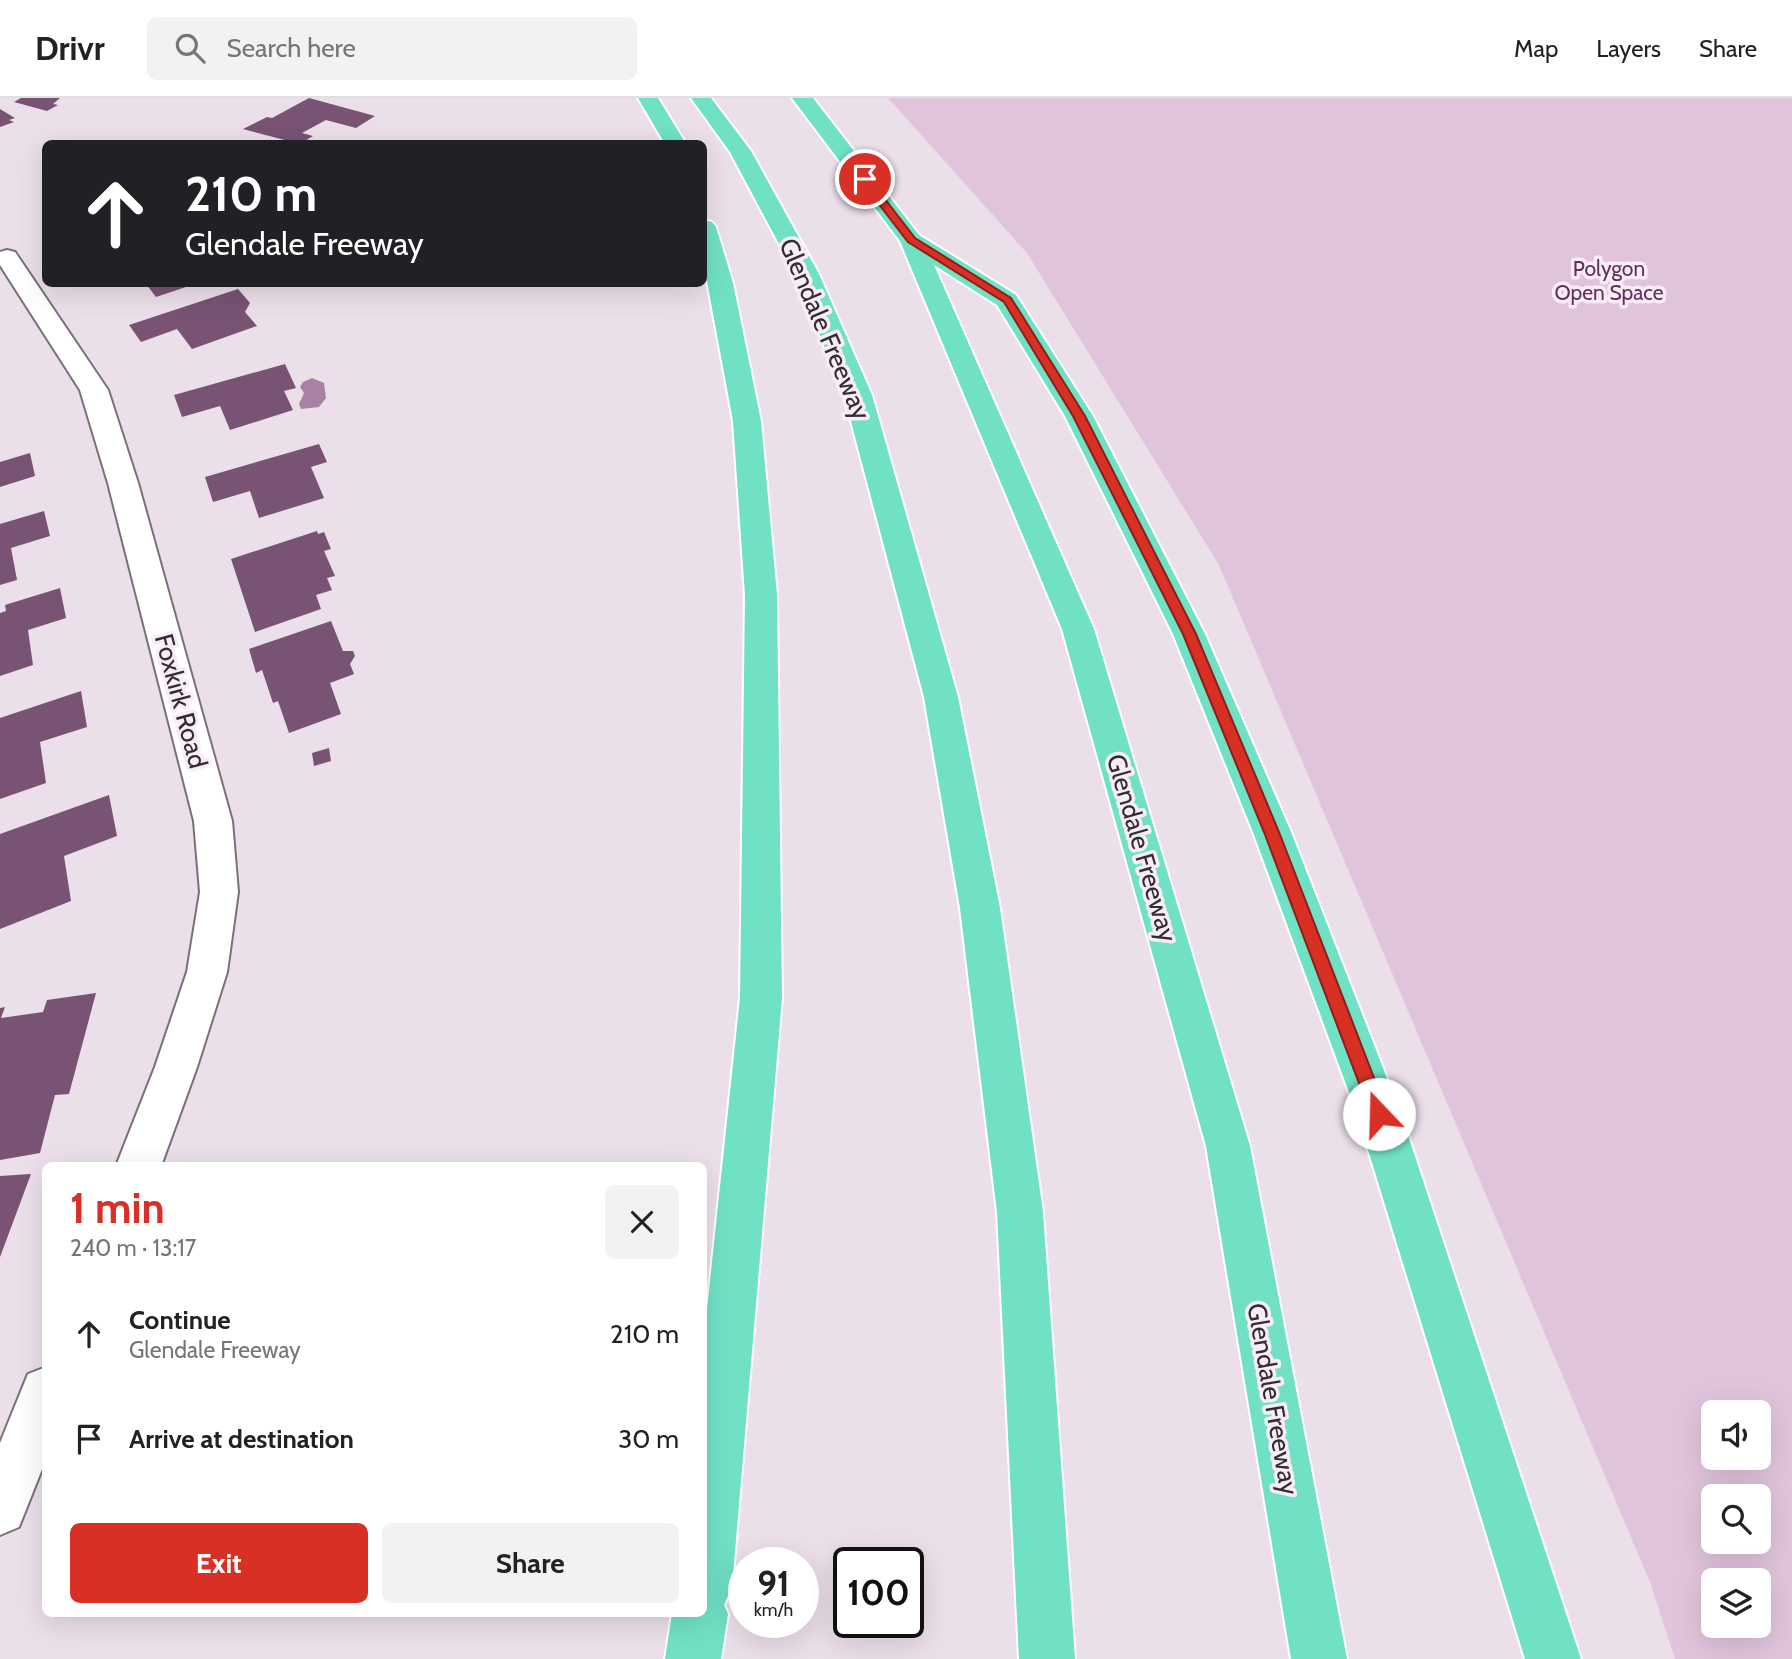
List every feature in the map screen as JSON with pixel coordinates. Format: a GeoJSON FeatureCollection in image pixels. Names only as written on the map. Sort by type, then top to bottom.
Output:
{"type":"FeatureCollection","features":[{"type":"Feature","properties":{"kind":"highway"},"geometry":{"type":"LineString","coordinates":[[648,98],[674,140]]}},
{"type":"Feature","properties":{"kind":"highway","name":"Glendale Freeway"},"geometry":{"type":"LineString","coordinates":[[701,98],[740,151],[807,274],[858,395],[941,697],[980,908],[1020,1212],[1047,1659]]}},
{"type":"Feature","properties":{"kind":"highway","name":"Glendale Freeway"},"geometry":{"type":"LineString","coordinates":[[802,98],[911,240],[1078,629],[1228,1146],[1320,1659]]}},
{"type":"Feature","properties":{"kind":"highway"},"geometry":{"type":"LineString","coordinates":[[707,238],[721,283],[747,421],[761,595],[761,998],[707,1556]]}},
{"type":"Feature","properties":{"kind":"highway"},"geometry":{"type":"LineString","coordinates":[[911,240],[1007,300],[1079,416],[1189,634],[1272,832],[1379,1114],[1553,1659]]}},
{"type":"Feature","properties":{"kind":"highway"},"geometry":{"type":"LineString","coordinates":[[693,1659],[700,1617]]}},
{"type":"Feature","properties":{"kind":"street","name":"Foxkirk Road"},"geometry":{"type":"LineString","coordinates":[[7,257],[94,390],[123,483],[214,821],[219,892],[206,972],[176,1066],[140,1162]]}},
{"type":"Feature","properties":{"kind":"street"},"geometry":{"type":"LineString","coordinates":[[0,1508],[9,1460],[42,1399]]}},
{"type":"Feature","properties":{"kind":"green space","name":"Polygon Open Space"},"geometry":{"type":"Polygon","coordinates":[[[888,98],[1792,98],[1792,1659],[1675,1659],[1650,1582],[1219,565],[1027,253],[888,98]]]}},
{"type":"Feature","properties":{"kind":"shaded area"},"geometry":{"type":"Polygon","coordinates":[[[312,378],[324,383],[326,398],[319,407],[301,409],[299,404],[304,393],[300,387],[303,382],[312,378]]]}},
{"type":"Feature","properties":{"kind":"building"},"geometry":{"type":"Polygon","coordinates":[[[21,98],[60,98],[53,104],[58,105],[47,111],[14,102],[21,98]]]}},
{"type":"Feature","properties":{"kind":"building"},"geometry":{"type":"Polygon","coordinates":[[[309,98],[375,116],[356,128],[326,120],[302,133],[313,136],[306,140],[285,140],[243,129],[267,117],[272,118],[309,98]]]}},
{"type":"Feature","properties":{"kind":"building"},"geometry":{"type":"Polygon","coordinates":[[[0,109],[15,118],[9,120],[14,122],[0,127],[0,109]]]}},
{"type":"Feature","properties":{"kind":"building"},"geometry":{"type":"Polygon","coordinates":[[[148,287],[186,287],[156,297],[148,287]]]}},
{"type":"Feature","properties":{"kind":"building"},"geometry":{"type":"Polygon","coordinates":[[[238,289],[250,303],[245,312],[257,326],[192,349],[177,329],[141,342],[129,325],[238,289]]]}},
{"type":"Feature","properties":{"kind":"building"},"geometry":{"type":"Polygon","coordinates":[[[285,364],[296,388],[284,391],[293,410],[230,430],[220,406],[182,417],[174,395],[285,364]]]}},
{"type":"Feature","properties":{"kind":"building"},"geometry":{"type":"Polygon","coordinates":[[[319,444],[327,462],[311,467],[324,498],[259,518],[250,491],[213,502],[205,477],[319,444]]]}},
{"type":"Feature","properties":{"kind":"building"},"geometry":{"type":"Polygon","coordinates":[[[30,453],[35,476],[0,487],[0,462],[30,453]]]}},
{"type":"Feature","properties":{"kind":"building"},"geometry":{"type":"Polygon","coordinates":[[[44,511],[50,536],[11,548],[17,580],[0,585],[0,524],[44,511]]]}},
{"type":"Feature","properties":{"kind":"building"},"geometry":{"type":"Polygon","coordinates":[[[317,531],[318,534],[324,532],[331,549],[324,551],[335,576],[327,578],[332,590],[316,595],[321,609],[255,632],[231,559],[317,531]]]}},
{"type":"Feature","properties":{"kind":"building"},"geometry":{"type":"Polygon","coordinates":[[[60,588],[66,618],[28,630],[33,665],[0,676],[0,613],[6,611],[5,605],[60,588]]]}},
{"type":"Feature","properties":{"kind":"building"},"geometry":{"type":"Polygon","coordinates":[[[331,621],[343,651],[353,651],[355,656],[350,664],[354,674],[330,683],[341,714],[289,733],[278,701],[273,703],[262,670],[256,673],[249,649],[331,621]]]}},
{"type":"Feature","properties":{"kind":"building"},"geometry":{"type":"Polygon","coordinates":[[[81,691],[87,727],[40,742],[46,783],[0,799],[0,718],[81,691]]]}},
{"type":"Feature","properties":{"kind":"building"},"geometry":{"type":"Polygon","coordinates":[[[329,748],[331,761],[314,766],[312,753],[329,748]]]}},
{"type":"Feature","properties":{"kind":"building"},"geometry":{"type":"Polygon","coordinates":[[[109,795],[117,836],[64,856],[71,901],[0,929],[0,834],[109,795]]]}},
{"type":"Feature","properties":{"kind":"building"},"geometry":{"type":"Polygon","coordinates":[[[96,993],[69,1094],[55,1095],[40,1153],[0,1160],[0,1008],[5,1007],[1,1018],[43,1012],[47,1000],[96,993]]]}},
{"type":"Feature","properties":{"kind":"building"},"geometry":{"type":"Polygon","coordinates":[[[31,1174],[0,1257],[0,1176],[31,1174]]]}},
{"type":"Feature","properties":{"kind":"route"},"geometry":{"type":"LineString","coordinates":[[865,179],[911,240],[1007,300],[1079,416],[1189,634],[1272,832],[1379,1114]]}}]}
